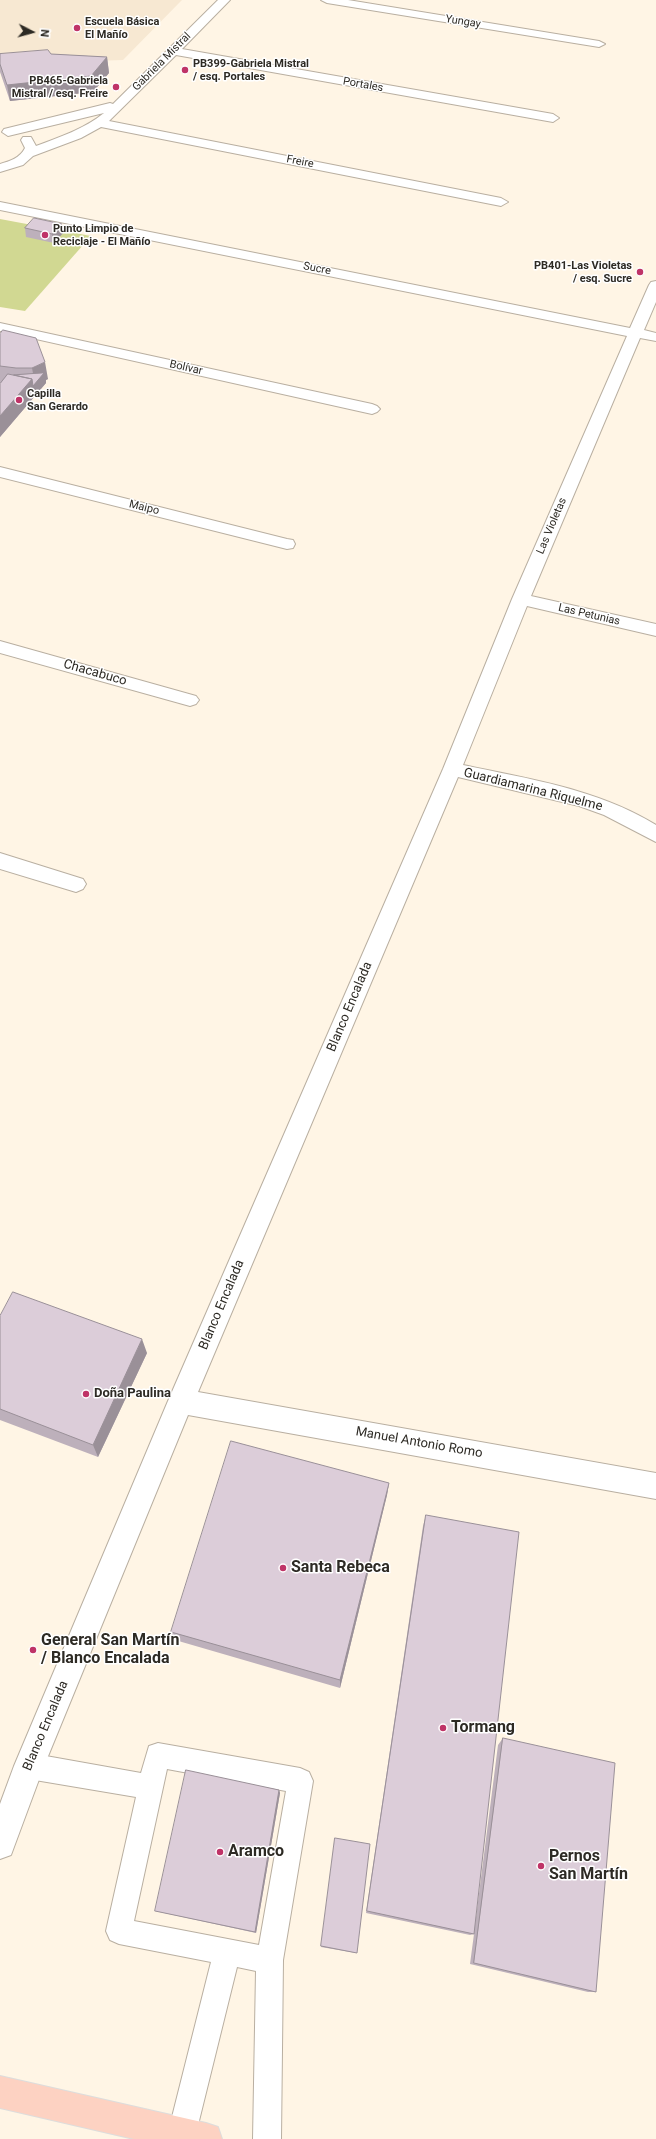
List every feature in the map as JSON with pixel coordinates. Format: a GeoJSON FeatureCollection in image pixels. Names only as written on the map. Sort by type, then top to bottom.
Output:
{"type":"FeatureCollection","features":[{"type":"Feature","properties":{"kind":"main road"},"geometry":{"type":"LineString","coordinates":[[0,2092],[194,2136]]}},
{"type":"Feature","properties":{"kind":"street","name":"Gabriela Mistral"},"geometry":{"type":"LineString","coordinates":[[4,169],[20,161],[30,153],[77,135],[99,123],[121,104],[224,0]]}},
{"type":"Feature","properties":{"kind":"street","name":"Yungay"},"geometry":{"type":"LineString","coordinates":[[327,0],[599,44]]}},
{"type":"Feature","properties":{"kind":"street","name":"Portales"},"geometry":{"type":"LineString","coordinates":[[172,51],[553,118]]}},
{"type":"Feature","properties":{"kind":"street"},"geometry":{"type":"LineString","coordinates":[[4,132],[63,120],[121,104]]}},
{"type":"Feature","properties":{"kind":"street","name":"Freire"},"geometry":{"type":"LineString","coordinates":[[99,123],[501,202]]}},
{"type":"Feature","properties":{"kind":"street"},"geometry":{"type":"LineString","coordinates":[[4,132],[28,140],[31,144],[30,153]]}},
{"type":"Feature","properties":{"kind":"street","name":"Sucre"},"geometry":{"type":"LineString","coordinates":[[0,206],[656,337]]}},
{"type":"Feature","properties":{"kind":"street","name":"Las Violetas"},"geometry":{"type":"LineString","coordinates":[[452,770],[521,599],[634,332],[656,285]]}},
{"type":"Feature","properties":{"kind":"street","name":"Bolívar"},"geometry":{"type":"LineString","coordinates":[[0,327],[372,409]]}},
{"type":"Feature","properties":{"kind":"street","name":"Maipo"},"geometry":{"type":"LineString","coordinates":[[0,472],[288,544]]}},
{"type":"Feature","properties":{"kind":"street","name":"Las Petunias"},"geometry":{"type":"LineString","coordinates":[[521,599],[656,630]]}},
{"type":"Feature","properties":{"kind":"street","name":"Chacabuco"},"geometry":{"type":"LineString","coordinates":[[0,647],[190,700]]}},
{"type":"Feature","properties":{"kind":"street","name":"Guardiamarina Riquelme"},"geometry":{"type":"LineString","coordinates":[[452,770],[596,804],[624,816],[656,835]]}},
{"type":"Feature","properties":{"kind":"street","name":"Blanco Encalada"},"geometry":{"type":"LineString","coordinates":[[0,1844],[29,1766],[181,1401],[452,770]]}},
{"type":"Feature","properties":{"kind":"street"},"geometry":{"type":"LineString","coordinates":[[0,861],[76,884]]}},
{"type":"Feature","properties":{"kind":"street","name":"Manuel Antonio Romo"},"geometry":{"type":"LineString","coordinates":[[181,1401],[656,1486]]}},
{"type":"Feature","properties":{"kind":"lane"},"geometry":{"type":"LineString","coordinates":[[267,2139],[270,1960],[300,1781],[158,1755],[119,1932],[270,1960]]}},
{"type":"Feature","properties":{"kind":"lane"},"geometry":{"type":"LineString","coordinates":[[29,1766],[151,1787]]}},
{"type":"Feature","properties":{"kind":"lane"},"geometry":{"type":"LineString","coordinates":[[194,2136],[228,1953]]}},
{"type":"Feature","properties":{"kind":"shaded area","name":"Escuela Básica El Mañío"},"geometry":{"type":"Polygon","coordinates":[[[0,0],[182,0],[123,60],[4,64],[0,57],[0,0]]]}},
{"type":"Feature","properties":{"kind":"green space"},"geometry":{"type":"Polygon","coordinates":[[[0,219],[91,236],[25,311],[0,307],[0,219]]]}},
{"type":"Feature","properties":{"kind":"building"},"geometry":{"type":"Polygon","coordinates":[[[48,50],[51,54],[107,57],[91,76],[7,85],[0,64],[0,54],[48,50]]]}},
{"type":"Feature","properties":{"kind":"building"},"geometry":{"type":"Polygon","coordinates":[[[34,218],[62,224],[52,234],[25,228],[34,218]]]}},
{"type":"Feature","properties":{"kind":"building"},"geometry":{"type":"Polygon","coordinates":[[[3,330],[36,338],[45,362],[32,368],[0,366],[0,334],[3,330]]]}},
{"type":"Feature","properties":{"kind":"building"},"geometry":{"type":"Polygon","coordinates":[[[44,373],[33,386],[32,379],[14,375],[44,373]]]}},
{"type":"Feature","properties":{"kind":"building"},"geometry":{"type":"Polygon","coordinates":[[[8,374],[32,379],[0,416],[0,384],[8,374]]]}},
{"type":"Feature","properties":{"kind":"building"},"geometry":{"type":"Polygon","coordinates":[[[13,1292],[142,1339],[93,1445],[0,1409],[0,1316],[13,1292]]]}},
{"type":"Feature","properties":{"kind":"building","name":"Santa Rebeca"},"geometry":{"type":"Polygon","coordinates":[[[231,1441],[389,1483],[340,1680],[171,1632],[231,1441]]]}},
{"type":"Feature","properties":{"kind":"building","name":"Tormang"},"geometry":{"type":"Polygon","coordinates":[[[426,1515],[519,1532],[474,1934],[367,1911],[426,1515]]]}},
{"type":"Feature","properties":{"kind":"building","name":"Pernos San Martín"},"geometry":{"type":"Polygon","coordinates":[[[503,1738],[615,1763],[596,1992],[474,1963],[503,1738]]]}},
{"type":"Feature","properties":{"kind":"building","name":"Aramco"},"geometry":{"type":"Polygon","coordinates":[[[186,1770],[279,1790],[255,1932],[155,1911],[186,1770]]]}},
{"type":"Feature","properties":{"kind":"building"},"geometry":{"type":"Polygon","coordinates":[[[335,1838],[370,1844],[357,1953],[321,1946],[335,1838]]]}},
{"type":"Feature","properties":{"kind":"place","name":"Escuela Básica El Mañío"},"geometry":{"type":"Point","coordinates":[77,28]}},
{"type":"Feature","properties":{"kind":"place","name":"PB399-Gabriela Mistral / esq. Portales"},"geometry":{"type":"Point","coordinates":[185,70]}},
{"type":"Feature","properties":{"kind":"place","name":"PB465-Gabriela Mistral / esq. Freire"},"geometry":{"type":"Point","coordinates":[116,87]}},
{"type":"Feature","properties":{"kind":"place","name":"Punto Limpio de Reciclaje - El Mañío"},"geometry":{"type":"Point","coordinates":[45,235]}},
{"type":"Feature","properties":{"kind":"place","name":"PB401-Las Violetas / esq. Sucre"},"geometry":{"type":"Point","coordinates":[640,272]}},
{"type":"Feature","properties":{"kind":"place","name":"Capilla San Gerardo"},"geometry":{"type":"Point","coordinates":[19,400]}},
{"type":"Feature","properties":{"kind":"place","name":"Doña Paulina"},"geometry":{"type":"Point","coordinates":[86,1394]}},
{"type":"Feature","properties":{"kind":"place","name":"Santa Rebeca"},"geometry":{"type":"Point","coordinates":[283,1568]}},
{"type":"Feature","properties":{"kind":"place","name":"General San Martín / Blanco Encalada"},"geometry":{"type":"Point","coordinates":[33,1650]}},
{"type":"Feature","properties":{"kind":"place","name":"Tormang"},"geometry":{"type":"Point","coordinates":[443,1728]}},
{"type":"Feature","properties":{"kind":"place","name":"Aramco"},"geometry":{"type":"Point","coordinates":[220,1852]}},
{"type":"Feature","properties":{"kind":"place","name":"Pernos San Martín"},"geometry":{"type":"Point","coordinates":[541,1866]}}]}
